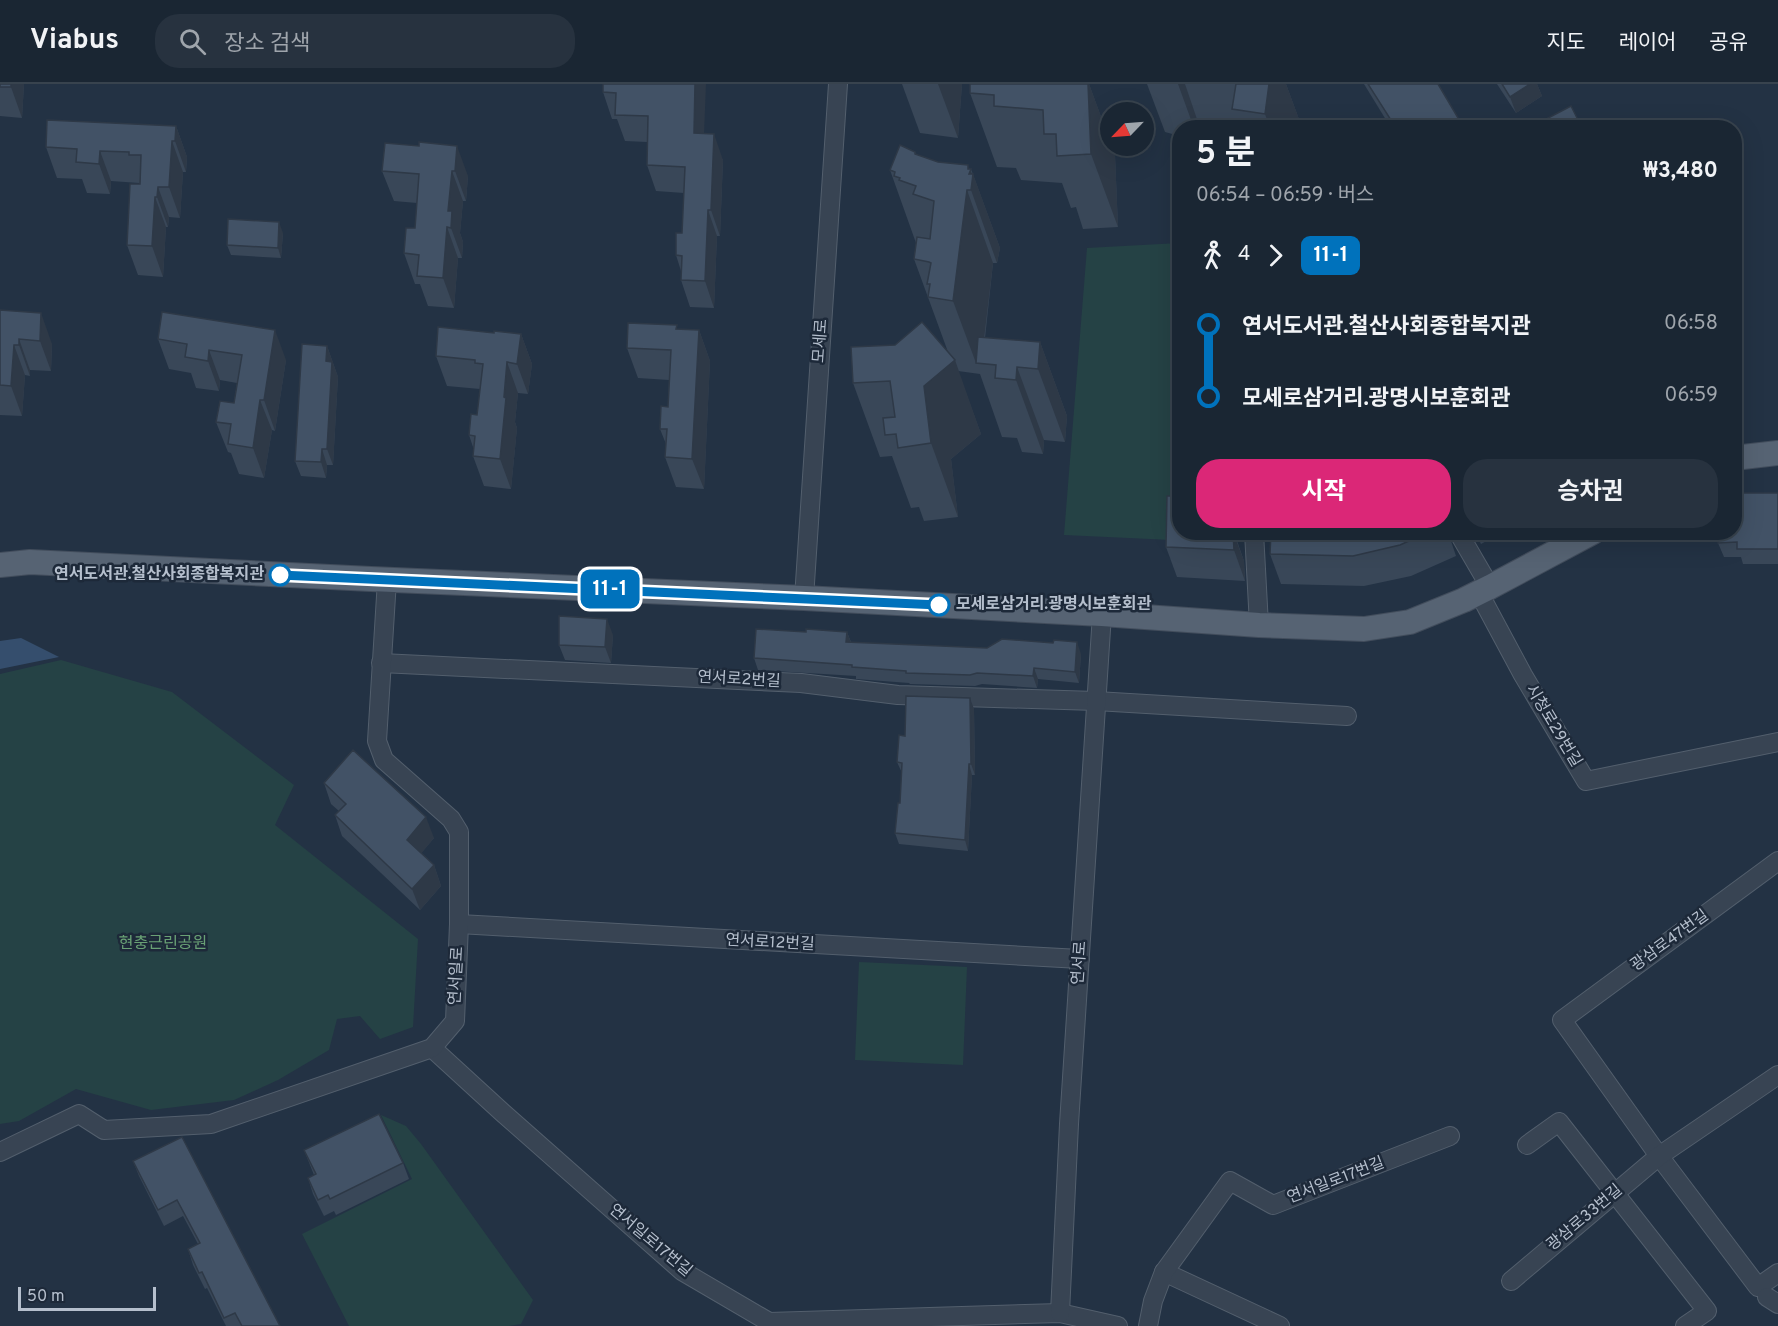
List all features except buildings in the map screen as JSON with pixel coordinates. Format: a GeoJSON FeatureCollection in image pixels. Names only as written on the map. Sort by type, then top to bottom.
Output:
{"type":"FeatureCollection","features":[{"type":"Feature","properties":{"kind":"main road"},"geometry":{"type":"LineString","coordinates":[[1742,457],[1778,453]]}},
{"type":"Feature","properties":{"kind":"main road"},"geometry":{"type":"LineString","coordinates":[[0,565],[30,562],[804,598],[1259,625],[1364,629],[1410,622],[1485,590],[1578,540]]}},
{"type":"Feature","properties":{"kind":"street","name":"모세로"},"geometry":{"type":"LineString","coordinates":[[804,598],[837,84]]}},
{"type":"Feature","properties":{"kind":"street"},"geometry":{"type":"LineString","coordinates":[[1254,540],[1259,625]]}},
{"type":"Feature","properties":{"kind":"street"},"geometry":{"type":"LineString","coordinates":[[1462,540],[1485,590]]}},
{"type":"Feature","properties":{"kind":"street","name":"연서일로"},"geometry":{"type":"LineString","coordinates":[[387,580],[377,741],[384,760],[451,819],[459,832],[459,924],[454,1021],[432,1048]]}},
{"type":"Feature","properties":{"kind":"street","name":"시청로29번길"},"geometry":{"type":"LineString","coordinates":[[1485,590],[1523,675],[1586,781],[1778,742]]}},
{"type":"Feature","properties":{"kind":"street","name":"연서로"},"geometry":{"type":"LineString","coordinates":[[1060,1313],[1069,1124],[1102,614]]}},
{"type":"Feature","properties":{"kind":"street","name":"연서로2번길"},"geometry":{"type":"LineString","coordinates":[[381,663],[801,683],[898,695],[1096,701]]}},
{"type":"Feature","properties":{"kind":"street"},"geometry":{"type":"LineString","coordinates":[[1096,701],[1347,716]]}},
{"type":"Feature","properties":{"kind":"street","name":"광삼로47번길"},"geometry":{"type":"LineString","coordinates":[[1659,1156],[1562,1020],[1778,861]]}},
{"type":"Feature","properties":{"kind":"street","name":"연서로12번길"},"geometry":{"type":"LineString","coordinates":[[459,924],[1080,959]]}},
{"type":"Feature","properties":{"kind":"street"},"geometry":{"type":"LineString","coordinates":[[0,1152],[79,1114],[104,1130],[211,1124],[432,1048]]}},
{"type":"Feature","properties":{"kind":"street","name":"연서일로17번길"},"geometry":{"type":"LineString","coordinates":[[432,1048],[682,1272],[769,1322],[1060,1313],[1118,1326]]}},
{"type":"Feature","properties":{"kind":"street","name":"광삼로33번길"},"geometry":{"type":"LineString","coordinates":[[1511,1281],[1659,1156],[1778,1075]]}},
{"type":"Feature","properties":{"kind":"street"},"geometry":{"type":"LineString","coordinates":[[1527,1145],[1559,1122],[1707,1311],[1685,1326]]}},
{"type":"Feature","properties":{"kind":"street","name":"연서일로17번길"},"geometry":{"type":"LineString","coordinates":[[1164,1272],[1230,1180],[1273,1205],[1450,1136]]}},
{"type":"Feature","properties":{"kind":"street"},"geometry":{"type":"LineString","coordinates":[[1659,1156],[1768,1296],[1778,1273]]}},
{"type":"Feature","properties":{"kind":"street"},"geometry":{"type":"LineString","coordinates":[[1148,1326],[1153,1301],[1164,1272],[1280,1326]]}},
{"type":"Feature","properties":{"kind":"green space"},"geometry":{"type":"Polygon","coordinates":[[[1172,243],[1172,540],[1064,535],[1087,248],[1172,243]]]}},
{"type":"Feature","properties":{"kind":"green space","name":"현충근린공원"},"geometry":{"type":"Polygon","coordinates":[[[61,660],[172,692],[294,785],[275,825],[418,939],[413,1027],[380,1039],[360,1016],[337,1019],[329,1050],[278,1080],[234,1100],[151,1110],[76,1089],[19,1121],[0,1124],[0,674],[61,660]]]}},
{"type":"Feature","properties":{"kind":"green space"},"geometry":{"type":"Polygon","coordinates":[[[859,962],[967,967],[963,1065],[855,1060],[859,962]]]}},
{"type":"Feature","properties":{"kind":"green space"},"geometry":{"type":"Polygon","coordinates":[[[381,1115],[406,1126],[421,1144],[533,1300],[521,1324],[509,1326],[349,1326],[302,1234],[412,1179],[381,1115]]]}},
{"type":"Feature","properties":{"kind":"water"},"geometry":{"type":"Polygon","coordinates":[[[21,638],[59,657],[0,669],[0,641],[21,638]]]}},
{"type":"Feature","properties":{"kind":"bus line","name":"11-1"},"geometry":{"type":"LineString","coordinates":[[280,575],[939,605]]}},
{"type":"Feature","properties":{"kind":"place","name":"연서도서관.철산사회종합복지관"},"geometry":{"type":"Point","coordinates":[280,575]}},
{"type":"Feature","properties":{"kind":"place","name":"모세로삼거리.광명시보훈회관"},"geometry":{"type":"Point","coordinates":[939,605]}}]}
